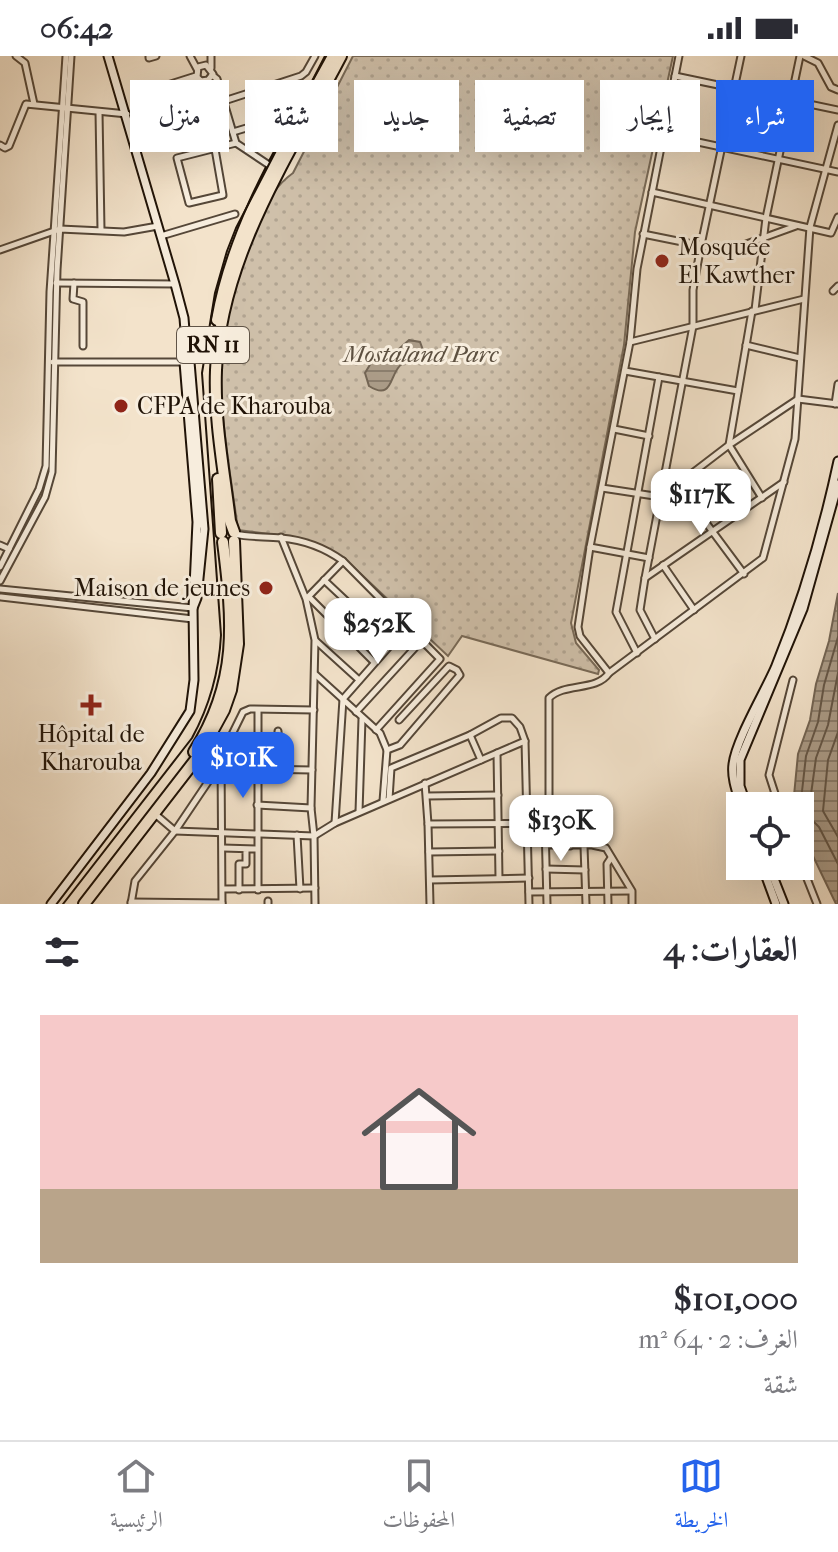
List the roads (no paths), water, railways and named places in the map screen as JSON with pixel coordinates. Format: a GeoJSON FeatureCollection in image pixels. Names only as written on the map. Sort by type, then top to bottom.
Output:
{"type":"FeatureCollection","features":[{"type":"Feature","properties":{"kind":"highway","name":"RN 11"},"geometry":{"type":"LineString","coordinates":[[77,904],[195,750],[217,708],[232,644],[232,537],[210,395],[213,343],[228,269],[243,229],[333,56]]}},
{"type":"Feature","properties":{"kind":"highway","name":"RN 11"},"geometry":{"type":"LineString","coordinates":[[84,904],[213,734],[231,690],[238,644],[232,537],[216,395],[216,369],[228,302],[249,232],[341,56]]}},
{"type":"Feature","properties":{"kind":"highway"},"geometry":{"type":"LineString","coordinates":[[186,344],[213,343]]}},
{"type":"Feature","properties":{"kind":"street"},"geometry":{"type":"LineString","coordinates":[[16,56],[25,63],[34,104]]}},
{"type":"Feature","properties":{"kind":"street"},"geometry":{"type":"LineString","coordinates":[[0,567],[38,511],[49,485],[53,457],[53,283],[68,56]]}},
{"type":"Feature","properties":{"kind":"street"},"geometry":{"type":"LineString","coordinates":[[108,56],[184,318],[204,529],[197,598],[193,608]]}},
{"type":"Feature","properties":{"kind":"street"},"geometry":{"type":"LineString","coordinates":[[149,56],[156,56]]}},
{"type":"Feature","properties":{"kind":"street"},"geometry":{"type":"LineString","coordinates":[[190,56],[197,74],[206,81],[212,71],[211,56]]}},
{"type":"Feature","properties":{"kind":"street"},"geometry":{"type":"LineString","coordinates":[[288,80],[306,72],[315,56]]}},
{"type":"Feature","properties":{"kind":"street"},"geometry":{"type":"LineString","coordinates":[[674,80],[679,56]]}},
{"type":"Feature","properties":{"kind":"street"},"geometry":{"type":"LineString","coordinates":[[736,80],[741,56]]}},
{"type":"Feature","properties":{"kind":"street"},"geometry":{"type":"LineString","coordinates":[[797,80],[802,56],[818,63],[831,87],[838,90]]}},
{"type":"Feature","properties":{"kind":"street"},"geometry":{"type":"LineString","coordinates":[[197,74],[158,88],[174,140],[206,130],[193,82],[203,65],[217,80]]}},
{"type":"Feature","properties":{"kind":"street"},"geometry":{"type":"LineString","coordinates":[[675,76],[716,85]]}},
{"type":"Feature","properties":{"kind":"street"},"geometry":{"type":"LineString","coordinates":[[0,145],[5,148],[9,146],[23,106],[34,104],[127,114]]}},
{"type":"Feature","properties":{"kind":"street"},"geometry":{"type":"LineString","coordinates":[[814,105],[838,110]]}},
{"type":"Feature","properties":{"kind":"street"},"geometry":{"type":"LineString","coordinates":[[99,112],[101,231]]}},
{"type":"Feature","properties":{"kind":"street"},"geometry":{"type":"LineString","coordinates":[[229,118],[236,143],[273,168]]}},
{"type":"Feature","properties":{"kind":"street"},"geometry":{"type":"LineString","coordinates":[[547,904],[549,698],[557,692],[601,682],[763,558],[795,439],[810,227],[838,125]]}},
{"type":"Feature","properties":{"kind":"street"},"geometry":{"type":"LineString","coordinates":[[233,132],[245,128]]}},
{"type":"Feature","properties":{"kind":"street"},"geometry":{"type":"LineString","coordinates":[[229,145],[236,143]]}},
{"type":"Feature","properties":{"kind":"street"},"geometry":{"type":"LineString","coordinates":[[215,149],[223,195],[189,203],[177,158],[215,149]]}},
{"type":"Feature","properties":{"kind":"street"},"geometry":{"type":"LineString","coordinates":[[609,673],[578,632],[590,547],[630,342],[643,234],[661,152]]}},
{"type":"Feature","properties":{"kind":"street"},"geometry":{"type":"LineString","coordinates":[[655,639],[641,613],[645,578],[693,326],[693,290],[720,152]]}},
{"type":"Feature","properties":{"kind":"street"},"geometry":{"type":"LineString","coordinates":[[740,152],[838,172]]}},
{"type":"Feature","properties":{"kind":"street"},"geometry":{"type":"LineString","coordinates":[[762,498],[729,445],[754,310],[766,218],[781,152]]}},
{"type":"Feature","properties":{"kind":"street"},"geometry":{"type":"LineString","coordinates":[[652,192],[833,233],[838,217]]}},
{"type":"Feature","properties":{"kind":"street"},"geometry":{"type":"LineString","coordinates":[[161,236],[235,214]]}},
{"type":"Feature","properties":{"kind":"street"},"geometry":{"type":"LineString","coordinates":[[643,234],[727,251],[797,225]]}},
{"type":"Feature","properties":{"kind":"street"},"geometry":{"type":"LineString","coordinates":[[0,250],[56,230],[124,232],[158,226]]}},
{"type":"Feature","properties":{"kind":"street"},"geometry":{"type":"LineString","coordinates":[[53,283],[175,284]]}},
{"type":"Feature","properties":{"kind":"street"},"geometry":{"type":"LineString","coordinates":[[74,283],[73,299],[83,302],[83,346]]}},
{"type":"Feature","properties":{"kind":"street"},"geometry":{"type":"LineString","coordinates":[[630,342],[804,299]]}},
{"type":"Feature","properties":{"kind":"street"},"geometry":{"type":"LineString","coordinates":[[51,904],[151,773],[190,711],[194,680],[197,522],[184,362],[186,344]]}},
{"type":"Feature","properties":{"kind":"street"},"geometry":{"type":"LineString","coordinates":[[746,345],[800,358]]}},
{"type":"Feature","properties":{"kind":"street"},"geometry":{"type":"LineString","coordinates":[[52,362],[184,362]]}},
{"type":"Feature","properties":{"kind":"street"},"geometry":{"type":"LineString","coordinates":[[0,581],[9,549],[39,489],[46,466],[52,362]]}},
{"type":"Feature","properties":{"kind":"street"},"geometry":{"type":"LineString","coordinates":[[624,371],[738,391]]}},
{"type":"Feature","properties":{"kind":"street"},"geometry":{"type":"LineString","coordinates":[[637,653],[616,612],[659,377]]}},
{"type":"Feature","properties":{"kind":"street"},"geometry":{"type":"LineString","coordinates":[[602,488],[661,497],[729,445],[798,399],[837,404],[838,384]]}},
{"type":"Feature","properties":{"kind":"street"},"geometry":{"type":"LineString","coordinates":[[614,429],[649,436]]}},
{"type":"Feature","properties":{"kind":"street"},"geometry":{"type":"LineString","coordinates":[[737,792],[732,775],[734,758],[793,620],[822,527],[838,461]]}},
{"type":"Feature","properties":{"kind":"street"},"geometry":{"type":"LineString","coordinates":[[645,578],[785,482]]}},
{"type":"Feature","properties":{"kind":"street"},"geometry":{"type":"LineString","coordinates":[[742,792],[740,760],[803,609],[838,484]]}},
{"type":"Feature","properties":{"kind":"street"},"geometry":{"type":"LineString","coordinates":[[678,485],[744,574]]}},
{"type":"Feature","properties":{"kind":"street"},"geometry":{"type":"LineString","coordinates":[[232,537],[281,537],[315,546],[343,561],[440,661],[376,730]]}},
{"type":"Feature","properties":{"kind":"street"},"geometry":{"type":"LineString","coordinates":[[281,537],[308,598],[315,640],[311,808],[315,904]]}},
{"type":"Feature","properties":{"kind":"street"},"geometry":{"type":"LineString","coordinates":[[0,545],[9,549]]}},
{"type":"Feature","properties":{"kind":"street"},"geometry":{"type":"LineString","coordinates":[[590,547],[649,558]]}},
{"type":"Feature","properties":{"kind":"street"},"geometry":{"type":"LineString","coordinates":[[308,598],[343,561]]}},
{"type":"Feature","properties":{"kind":"street"},"geometry":{"type":"LineString","coordinates":[[663,565],[694,610]]}},
{"type":"Feature","properties":{"kind":"street"},"geometry":{"type":"LineString","coordinates":[[324,580],[391,643]]}},
{"type":"Feature","properties":{"kind":"street"},"geometry":{"type":"LineString","coordinates":[[193,608],[0,589],[0,597],[193,619]]}},
{"type":"Feature","properties":{"kind":"street"},"geometry":{"type":"LineString","coordinates":[[308,598],[374,662]]}},
{"type":"Feature","properties":{"kind":"street"},"geometry":{"type":"LineString","coordinates":[[107,608],[108,599]]}},
{"type":"Feature","properties":{"kind":"street"},"geometry":{"type":"LineString","coordinates":[[335,823],[343,699],[408,625]]}},
{"type":"Feature","properties":{"kind":"street"},"geometry":{"type":"LineString","coordinates":[[315,640],[359,680]]}},
{"type":"Feature","properties":{"kind":"street"},"geometry":{"type":"LineString","coordinates":[[356,712],[422,640]]}},
{"type":"Feature","properties":{"kind":"street"},"geometry":{"type":"LineString","coordinates":[[387,750],[400,745],[460,675],[457,670],[449,666],[399,720]]}},
{"type":"Feature","properties":{"kind":"street"},"geometry":{"type":"LineString","coordinates":[[315,675],[376,730],[387,750],[386,800]]}},
{"type":"Feature","properties":{"kind":"street"},"geometry":{"type":"LineString","coordinates":[[774,792],[769,775],[793,680]]}},
{"type":"Feature","properties":{"kind":"street"},"geometry":{"type":"LineString","coordinates":[[221,757],[224,832],[222,904],[131,903],[135,881],[175,831],[210,779],[242,713],[247,710],[314,710]]}},
{"type":"Feature","properties":{"kind":"street"},"geometry":{"type":"LineString","coordinates":[[258,710],[258,890]]}},
{"type":"Feature","properties":{"kind":"street"},"geometry":{"type":"LineString","coordinates":[[359,812],[362,718]]}},
{"type":"Feature","properties":{"kind":"street"},"geometry":{"type":"LineString","coordinates":[[386,800],[391,768],[470,735],[501,718],[512,718],[520,727],[525,741],[529,904]]}},
{"type":"Feature","properties":{"kind":"street"},"geometry":{"type":"LineString","coordinates":[[278,731],[280,769]]}},
{"type":"Feature","properties":{"kind":"street"},"geometry":{"type":"LineString","coordinates":[[470,735],[481,760]]}},
{"type":"Feature","properties":{"kind":"street"},"geometry":{"type":"LineString","coordinates":[[155,814],[175,831],[314,836],[359,812],[525,741]]}},
{"type":"Feature","properties":{"kind":"street"},"geometry":{"type":"LineString","coordinates":[[497,753],[499,878]]}},
{"type":"Feature","properties":{"kind":"street"},"geometry":{"type":"LineString","coordinates":[[257,769],[312,770]]}},
{"type":"Feature","properties":{"kind":"street"},"geometry":{"type":"LineString","coordinates":[[210,779],[222,784]]}},
{"type":"Feature","properties":{"kind":"street"},"geometry":{"type":"LineString","coordinates":[[425,783],[430,904]]}},
{"type":"Feature","properties":{"kind":"street"},"geometry":{"type":"LineString","coordinates":[[427,796],[498,795]]}},
{"type":"Feature","properties":{"kind":"street"},"geometry":{"type":"LineString","coordinates":[[257,805],[311,808]]}},
{"type":"Feature","properties":{"kind":"street"},"geometry":{"type":"LineString","coordinates":[[428,824],[568,825],[570,846]]}},
{"type":"Feature","properties":{"kind":"street"},"geometry":{"type":"LineString","coordinates":[[297,835],[300,889]]}},
{"type":"Feature","properties":{"kind":"street"},"geometry":{"type":"LineString","coordinates":[[546,845],[606,848],[632,891],[632,904]]}},
{"type":"Feature","properties":{"kind":"street"},"geometry":{"type":"LineString","coordinates":[[584,846],[586,904]]}},
{"type":"Feature","properties":{"kind":"street"},"geometry":{"type":"LineString","coordinates":[[223,848],[257,849]]}},
{"type":"Feature","properties":{"kind":"street"},"geometry":{"type":"LineString","coordinates":[[239,890],[239,864],[246,864],[246,849],[257,849]]}},
{"type":"Feature","properties":{"kind":"street"},"geometry":{"type":"LineString","coordinates":[[429,852],[499,851]]}},
{"type":"Feature","properties":{"kind":"street"},"geometry":{"type":"LineString","coordinates":[[608,904],[607,864],[611,858]]}},
{"type":"Feature","properties":{"kind":"street"},"geometry":{"type":"LineString","coordinates":[[546,869],[585,870]]}},
{"type":"Feature","properties":{"kind":"street"},"geometry":{"type":"LineString","coordinates":[[429,880],[529,878]]}},
{"type":"Feature","properties":{"kind":"street"},"geometry":{"type":"LineString","coordinates":[[767,880],[776,904]]}},
{"type":"Feature","properties":{"kind":"street"},"geometry":{"type":"LineString","coordinates":[[775,880],[784,904]]}},
{"type":"Feature","properties":{"kind":"street"},"geometry":{"type":"LineString","coordinates":[[808,880],[817,904]]}},
{"type":"Feature","properties":{"kind":"street"},"geometry":{"type":"LineString","coordinates":[[223,889],[315,888]]}},
{"type":"Feature","properties":{"kind":"street"},"geometry":{"type":"LineString","coordinates":[[529,892],[632,891]]}},
{"type":"Feature","properties":{"kind":"water"},"geometry":{"type":"Polygon","coordinates":[[[409,340],[420,342],[422,356],[402,364],[387,388],[377,390],[369,386],[365,373],[371,363],[392,355],[409,340]]]}},
{"type":"Feature","properties":{"kind":"water"},"geometry":{"type":"Polygon","coordinates":[[[838,593],[838,904],[814,858],[814,792],[794,792],[798,754],[810,720],[816,684],[829,641],[838,593]]]}},
{"type":"Feature","properties":{"kind":"tram line"},"geometry":{"type":"LineString","coordinates":[[63,904],[192,738],[212,688],[221,635],[202,373],[215,293],[236,228],[325,56]]}},
{"type":"Feature","properties":{"kind":"place","name":"Mosquée El Kawther"},"geometry":{"type":"Point","coordinates":[662,261]}},
{"type":"Feature","properties":{"kind":"place","name":"CFPA de Kharouba"},"geometry":{"type":"Point","coordinates":[121,406]}},
{"type":"Feature","properties":{"kind":"place","name":"Maison de jeunes"},"geometry":{"type":"Point","coordinates":[266,588]}},
{"type":"Feature","properties":{"kind":"place","name":"Hôpital de Kharouba"},"geometry":{"type":"Point","coordinates":[91,705]}},
{"type":"Feature","properties":{"kind":"park label","name":"Mostaland Parc"},"geometry":{"type":"Point","coordinates":[421,354]}}]}
